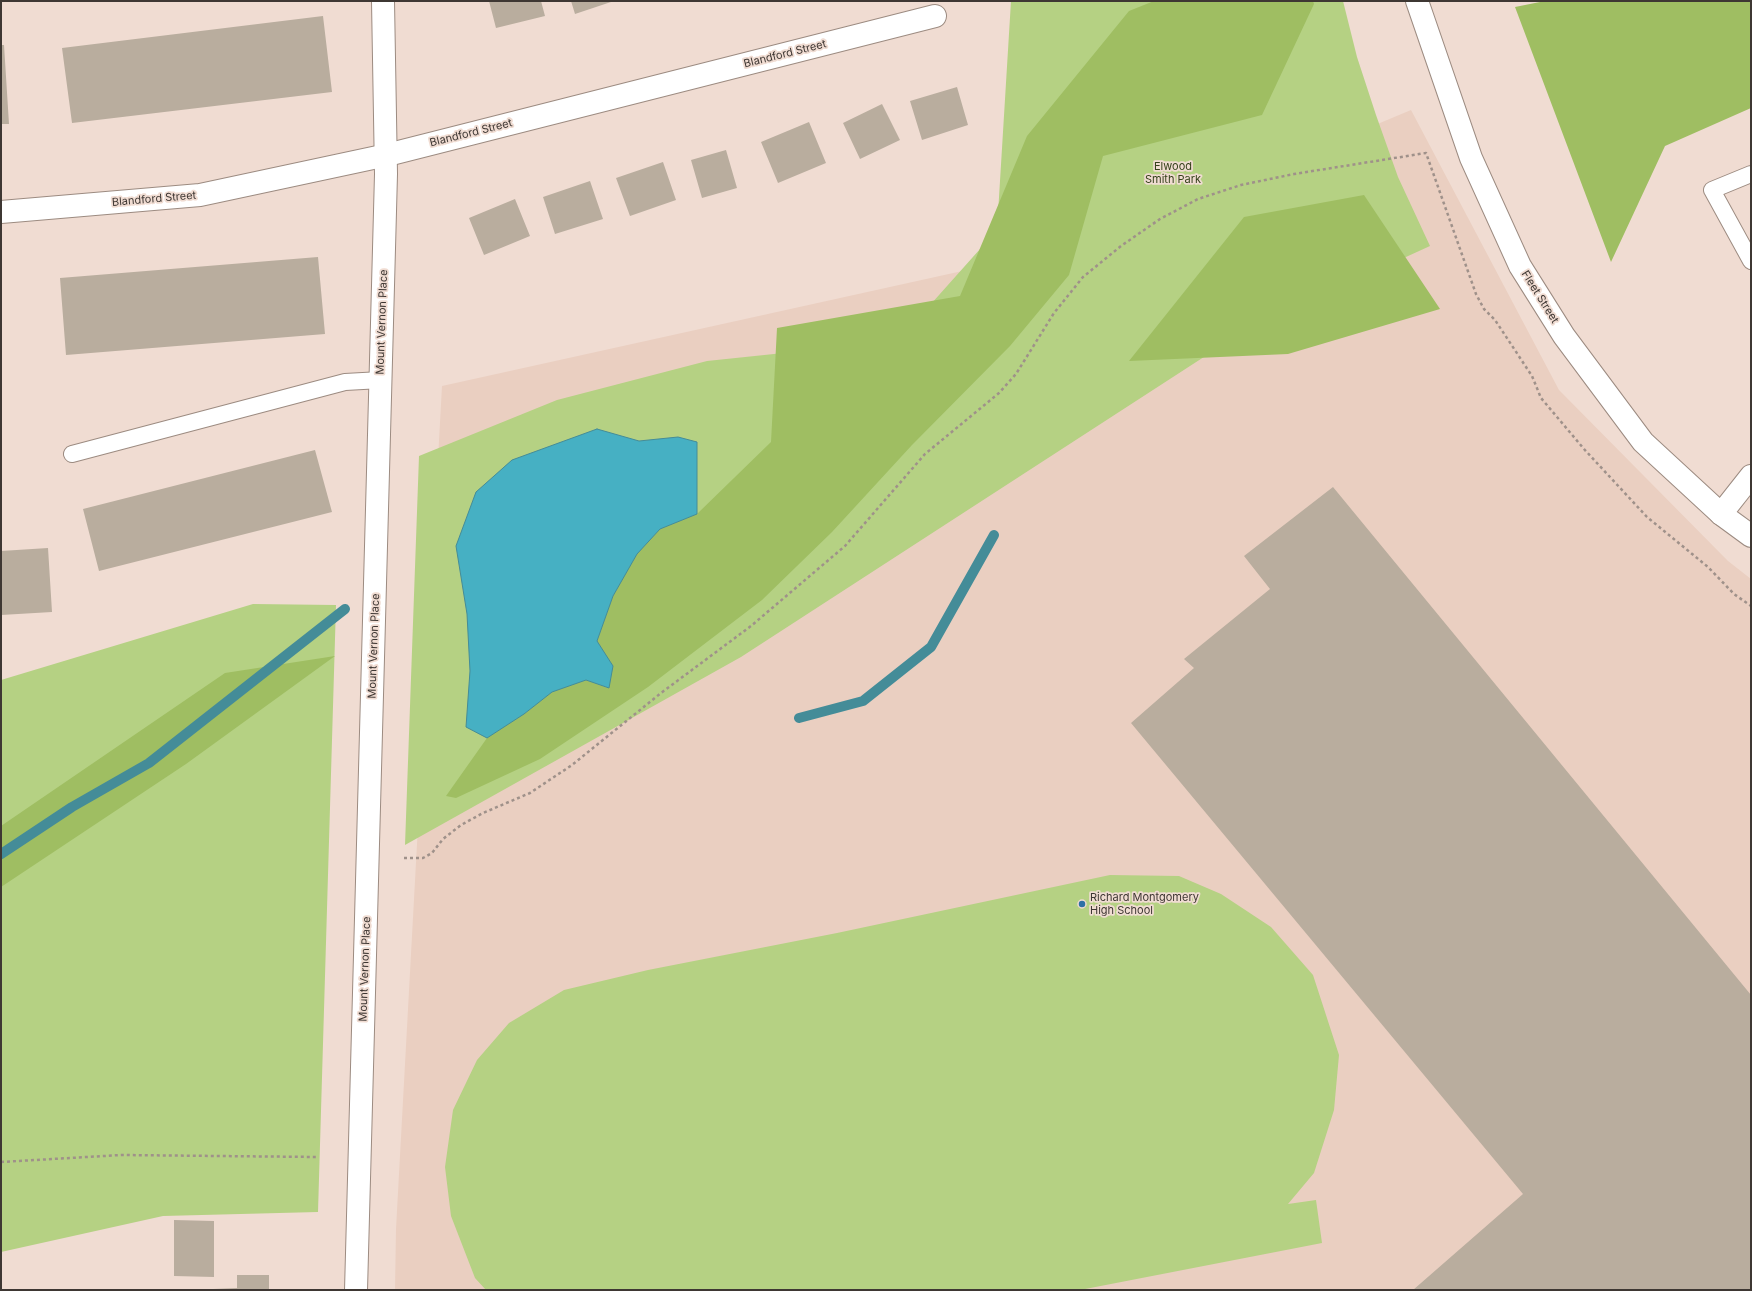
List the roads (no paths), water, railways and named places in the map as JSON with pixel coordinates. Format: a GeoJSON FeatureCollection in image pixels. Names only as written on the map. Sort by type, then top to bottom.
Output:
{"type":"FeatureCollection","features":[{"type":"Feature","properties":{"kind":"street","name":"Mount Vernon Place"},"geometry":{"type":"LineString","coordinates":[[356,1290],[387,155],[383,1]]}},
{"type":"Feature","properties":{"kind":"street","name":"Fleet Street"},"geometry":{"type":"LineString","coordinates":[[1417,1],[1470,158],[1520,266],[1564,336],[1643,442],[1721,514],[1751,536]]}},
{"type":"Feature","properties":{"kind":"street","name":"Blandford Street"},"geometry":{"type":"LineString","coordinates":[[1,212],[200,196],[387,155],[935,16]]}},
{"type":"Feature","properties":{"kind":"street"},"geometry":{"type":"LineString","coordinates":[[1721,514],[1751,476]]}},
{"type":"Feature","properties":{"kind":"lane"},"geometry":{"type":"LineString","coordinates":[[1751,174],[1712,190],[1751,261]]}},
{"type":"Feature","properties":{"kind":"lane"},"geometry":{"type":"LineString","coordinates":[[72,454],[344,382],[381,380]]}},
{"type":"Feature","properties":{"kind":"water"},"geometry":{"type":"Polygon","coordinates":[[[597,429],[639,441],[678,437],[697,442],[697,514],[660,529],[637,554],[613,596],[597,641],[613,666],[609,688],[586,680],[552,692],[524,714],[487,738],[466,727],[470,671],[467,614],[456,546],[476,492],[512,460],[597,429]]]}},
{"type":"Feature","properties":{"kind":"waterway"},"geometry":{"type":"LineString","coordinates":[[799,718],[863,701],[931,647],[994,535]]}},
{"type":"Feature","properties":{"kind":"waterway"},"geometry":{"type":"LineString","coordinates":[[1,854],[72,807],[149,763],[345,609]]}},
{"type":"Feature","properties":{"kind":"place","name":"Richard Montgomery High School"},"geometry":{"type":"Point","coordinates":[1082,904]}},
{"type":"Feature","properties":{"kind":"park label","name":"Elwood Smith Park"},"geometry":{"type":"Point","coordinates":[1173,173]}}]}
